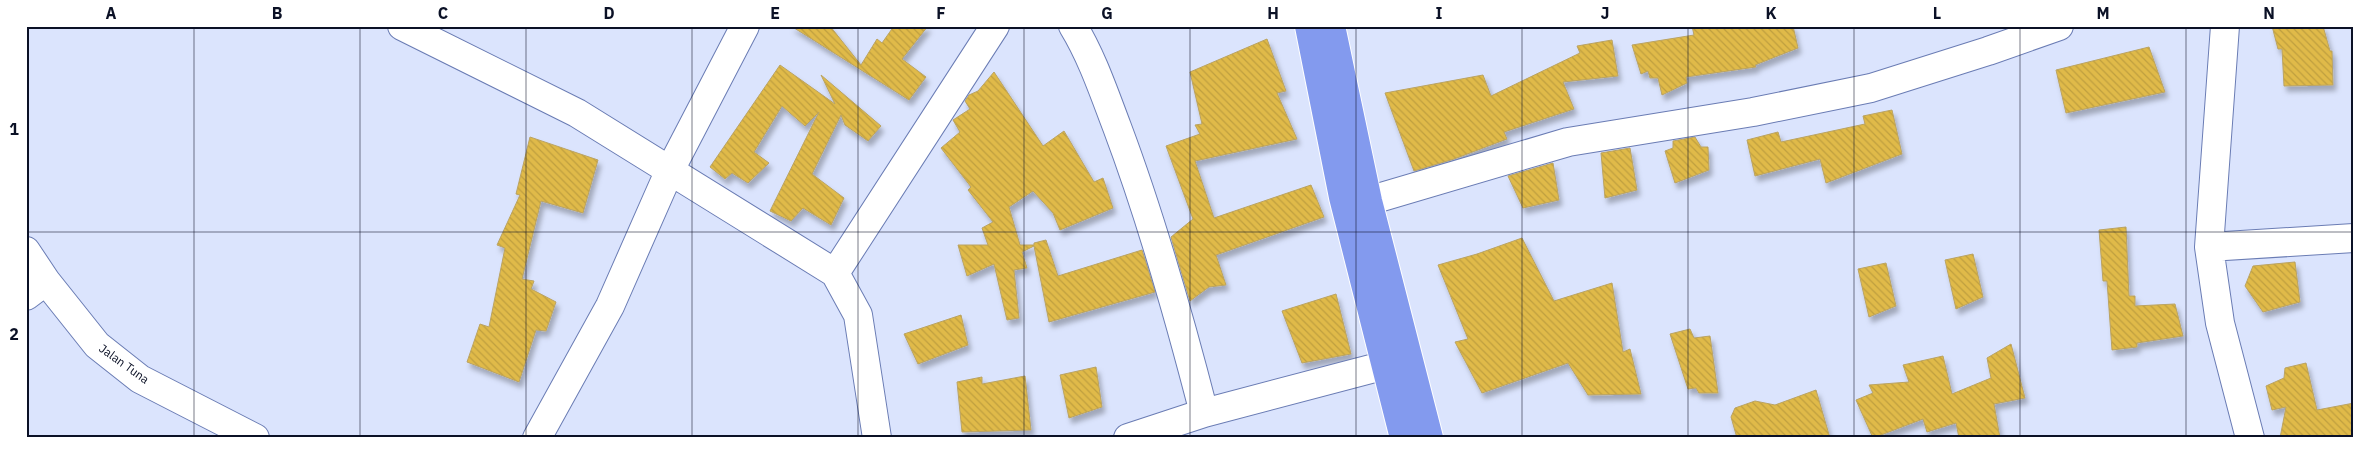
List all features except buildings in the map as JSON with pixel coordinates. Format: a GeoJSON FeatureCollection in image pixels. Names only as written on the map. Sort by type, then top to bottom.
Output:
{"type":"FeatureCollection","features":[{"type":"Feature","properties":{"kind":"highway"},"geometry":{"type":"LineString","coordinates":[[1309,26],[1343,197],[1404,438]]}},
{"type":"Feature","properties":{"kind":"highway"},"geometry":{"type":"LineString","coordinates":[[1331,26],[1368,201],[1429,438]]}},
{"type":"Feature","properties":{"kind":"street"},"geometry":{"type":"LineString","coordinates":[[402,26],[577,113],[669,172],[835,273],[858,315],[877,438]]}},
{"type":"Feature","properties":{"kind":"street"},"geometry":{"type":"LineString","coordinates":[[536,438],[610,306],[669,172],[745,26]]}},
{"type":"Feature","properties":{"kind":"street"},"geometry":{"type":"LineString","coordinates":[[835,273],[994,26]]}},
{"type":"Feature","properties":{"kind":"street"},"geometry":{"type":"LineString","coordinates":[[1073,26],[1100,82],[1134,171],[1180,319],[1204,413]]}},
{"type":"Feature","properties":{"kind":"street"},"geometry":{"type":"LineString","coordinates":[[1368,201],[1568,142],[1753,112],[1871,88],[1988,51],[2059,26]]}},
{"type":"Feature","properties":{"kind":"street"},"geometry":{"type":"LineString","coordinates":[[2225,26],[2210,247],[2220,323],[2250,438]]}},
{"type":"Feature","properties":{"kind":"street"},"geometry":{"type":"LineString","coordinates":[[2210,247],[2354,238]]}},
{"type":"Feature","properties":{"kind":"street","name":"Jalan Tuna"},"geometry":{"type":"LineString","coordinates":[[26,251],[36,289],[97,345],[140,379],[255,438]]}},
{"type":"Feature","properties":{"kind":"street"},"geometry":{"type":"LineString","coordinates":[[1128,438],[1204,413],[1386,365]]}}]}
